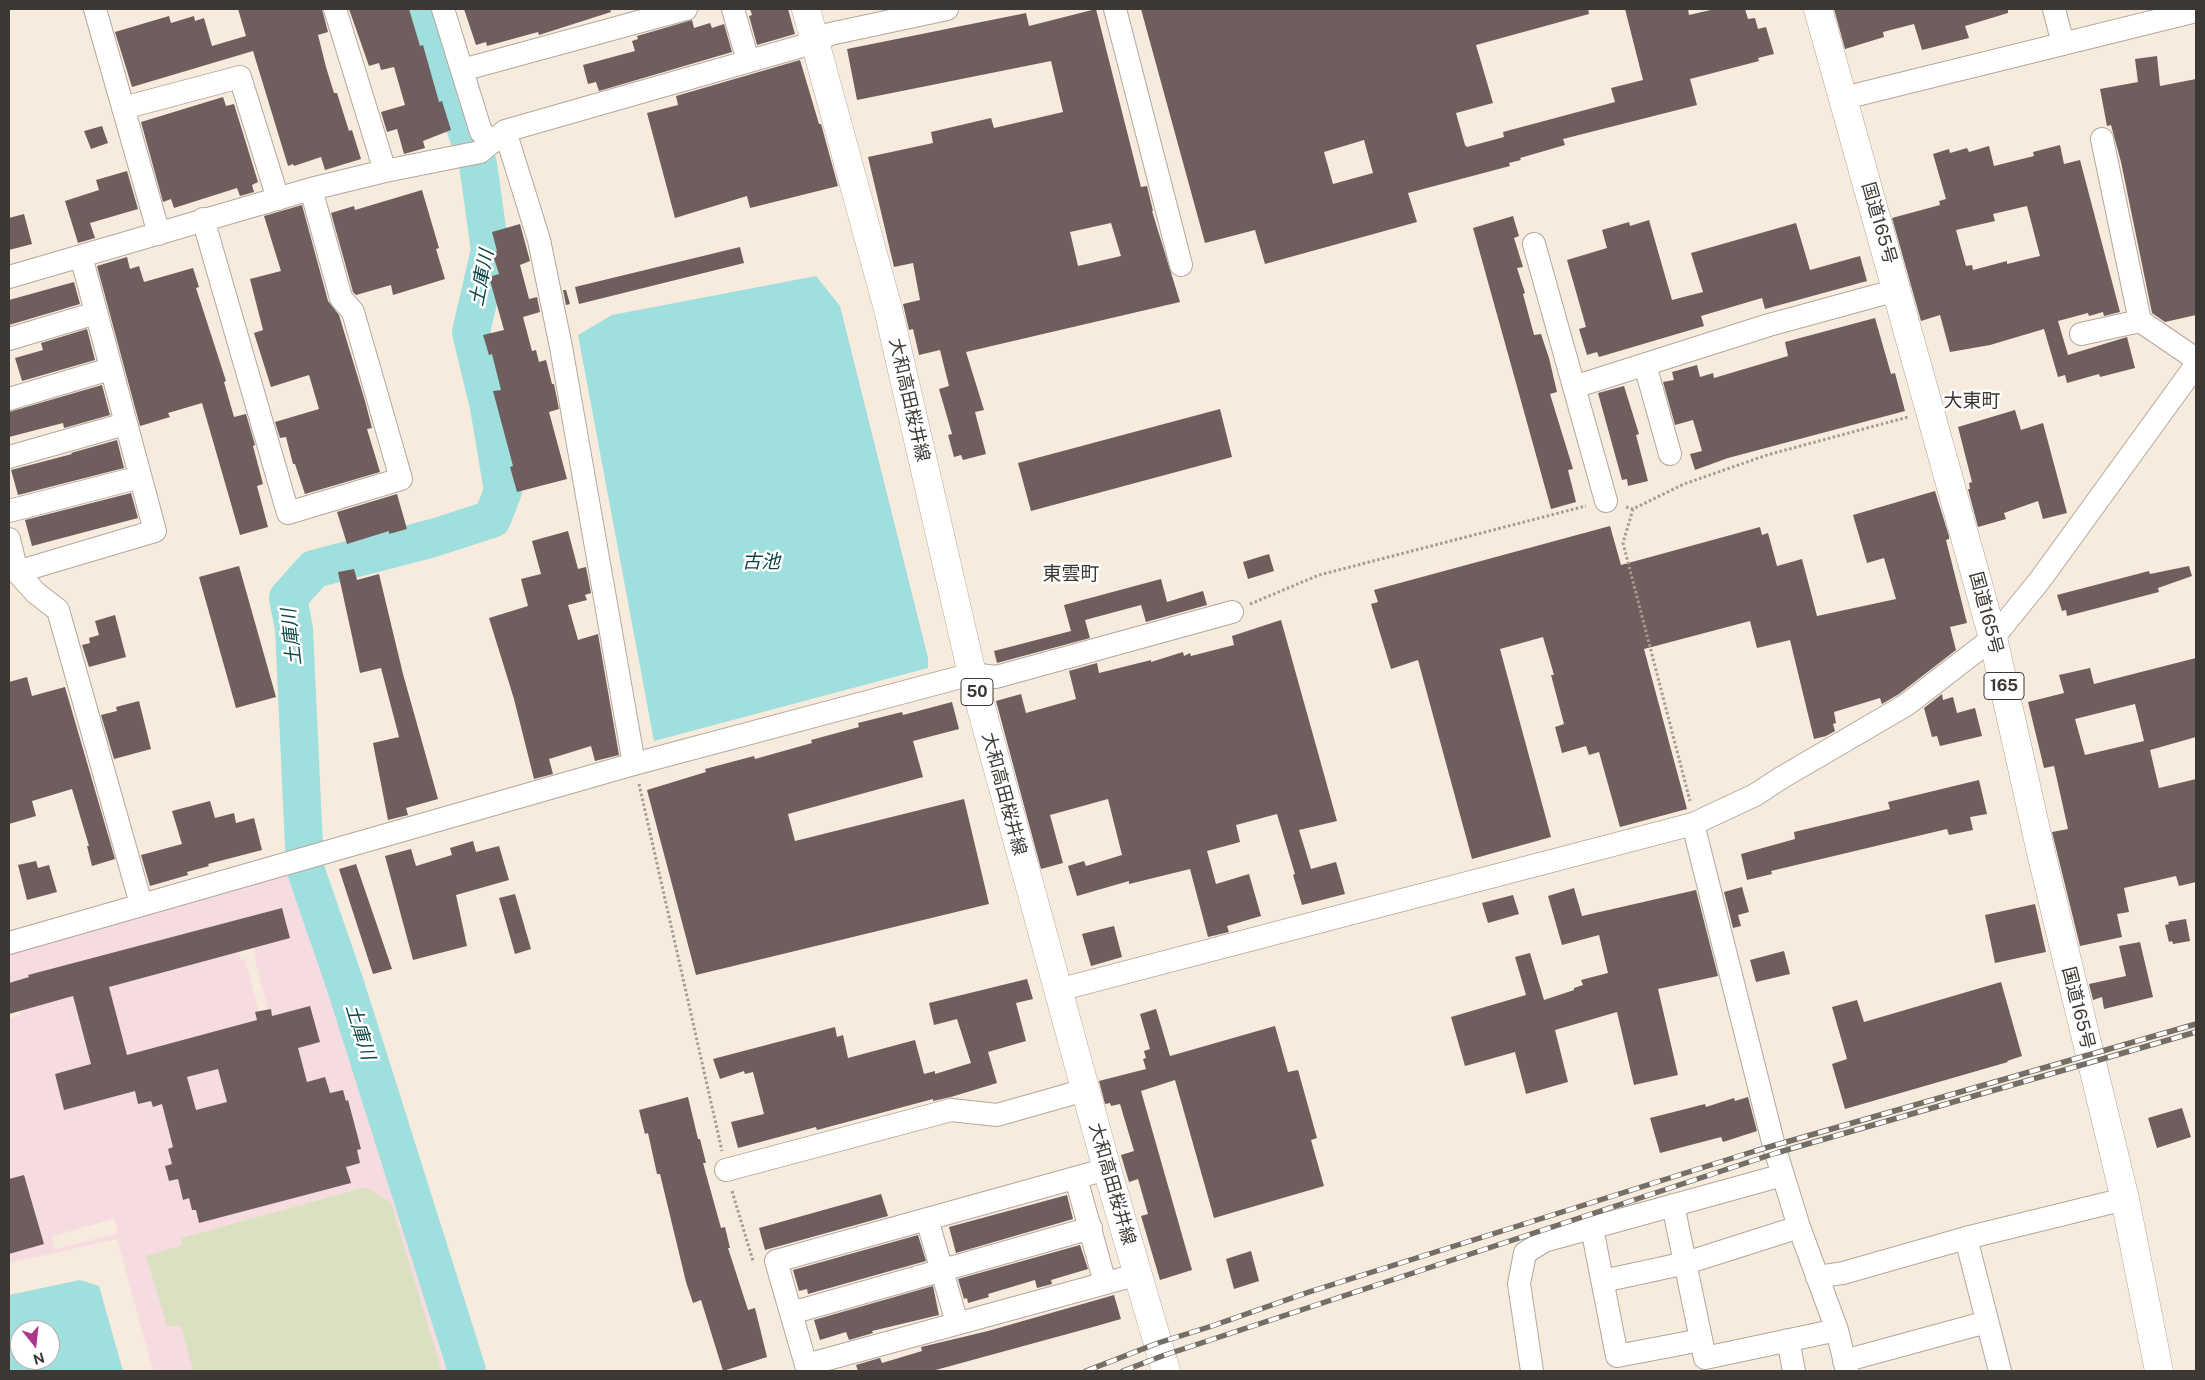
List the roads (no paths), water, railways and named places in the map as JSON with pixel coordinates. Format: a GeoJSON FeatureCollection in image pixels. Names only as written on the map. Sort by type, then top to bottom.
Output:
{"type":"FeatureCollection","features":[{"type":"Feature","properties":{"kind":"main road","name":"大和高田桜井線"},"geometry":{"type":"LineString","coordinates":[[806,9],[888,309],[972,674],[1085,1090],[1166,1371]]}},
{"type":"Feature","properties":{"kind":"main road","name":"国道165号"},"geometry":{"type":"LineString","coordinates":[[1818,9],[1898,290],[1993,638],[2042,857],[2125,1199],[2159,1371]]}},
{"type":"Feature","properties":{"kind":"street"},"geometry":{"type":"LineString","coordinates":[[335,9],[392,170]]}},
{"type":"Feature","properties":{"kind":"street"},"geometry":{"type":"LineString","coordinates":[[443,9],[481,132],[493,142],[540,240],[561,347],[634,764]]}},
{"type":"Feature","properties":{"kind":"street"},"geometry":{"type":"LineString","coordinates":[[462,70],[620,18],[686,9]]}},
{"type":"Feature","properties":{"kind":"street"},"geometry":{"type":"LineString","coordinates":[[733,9],[748,61]]}},
{"type":"Feature","properties":{"kind":"street"},"geometry":{"type":"LineString","coordinates":[[9,277],[159,234],[203,219],[493,142],[748,61],[816,42],[830,34],[947,9]]}},
{"type":"Feature","properties":{"kind":"street"},"geometry":{"type":"LineString","coordinates":[[1114,9],[1181,265]]}},
{"type":"Feature","properties":{"kind":"street"},"geometry":{"type":"LineString","coordinates":[[2054,9],[2063,44]]}},
{"type":"Feature","properties":{"kind":"street"},"geometry":{"type":"LineString","coordinates":[[100,10],[123,108],[159,234]]}},
{"type":"Feature","properties":{"kind":"street"},"geometry":{"type":"LineString","coordinates":[[1844,98],[2196,11]]}},
{"type":"Feature","properties":{"kind":"street"},"geometry":{"type":"LineString","coordinates":[[123,108],[240,77],[278,199]]}},
{"type":"Feature","properties":{"kind":"street"},"geometry":{"type":"LineString","coordinates":[[2102,139],[2140,321],[2196,359]]}},
{"type":"Feature","properties":{"kind":"street"},"geometry":{"type":"LineString","coordinates":[[203,219],[288,513],[401,479],[353,312],[341,298],[312,189]]}},
{"type":"Feature","properties":{"kind":"street"},"geometry":{"type":"LineString","coordinates":[[1534,244],[1606,501]]}},
{"type":"Feature","properties":{"kind":"street"},"geometry":{"type":"LineString","coordinates":[[17,572],[155,531],[81,256]]}},
{"type":"Feature","properties":{"kind":"street"},"geometry":{"type":"LineString","coordinates":[[1574,387],[1769,325],[1898,290]]}},
{"type":"Feature","properties":{"kind":"street"},"geometry":{"type":"LineString","coordinates":[[9,339],[96,314]]}},
{"type":"Feature","properties":{"kind":"street"},"geometry":{"type":"LineString","coordinates":[[2081,334],[2140,321]]}},
{"type":"Feature","properties":{"kind":"street"},"geometry":{"type":"LineString","coordinates":[[1645,364],[1670,454]]}},
{"type":"Feature","properties":{"kind":"street"},"geometry":{"type":"LineString","coordinates":[[1058,990],[1693,824],[1756,795],[1781,778],[1906,705],[1993,638],[2040,580],[2196,365]]}},
{"type":"Feature","properties":{"kind":"street"},"geometry":{"type":"LineString","coordinates":[[9,399],[110,369]]}},
{"type":"Feature","properties":{"kind":"street"},"geometry":{"type":"LineString","coordinates":[[9,457],[125,424]]}},
{"type":"Feature","properties":{"kind":"street"},"geometry":{"type":"LineString","coordinates":[[9,511],[140,477]]}},
{"type":"Feature","properties":{"kind":"street"},"geometry":{"type":"LineString","coordinates":[[9,539],[17,572],[36,593],[58,610],[141,904]]}},
{"type":"Feature","properties":{"kind":"street"},"geometry":{"type":"LineString","coordinates":[[9,943],[634,764],[972,674],[996,677],[1232,612]]}},
{"type":"Feature","properties":{"kind":"street"},"geometry":{"type":"LineString","coordinates":[[1693,824],[1782,1174],[1799,1227],[1837,1330],[1846,1366],[1987,1322]]}},
{"type":"Feature","properties":{"kind":"street"},"geometry":{"type":"LineString","coordinates":[[726,1170],[951,1110],[997,1115],[1085,1090]]}},
{"type":"Feature","properties":{"kind":"street"},"geometry":{"type":"LineString","coordinates":[[1107,1169],[776,1262],[806,1364],[1139,1274]]}},
{"type":"Feature","properties":{"kind":"street"},"geometry":{"type":"LineString","coordinates":[[1532,1371],[1519,1284],[1525,1253],[1544,1241],[1782,1174]]}},
{"type":"Feature","properties":{"kind":"street"},"geometry":{"type":"LineString","coordinates":[[1076,1178],[1105,1283]]}},
{"type":"Feature","properties":{"kind":"street"},"geometry":{"type":"LineString","coordinates":[[1817,1277],[1842,1273],[1966,1238],[2125,1199]]}},
{"type":"Feature","properties":{"kind":"street"},"geometry":{"type":"LineString","coordinates":[[1673,1205],[1705,1358],[1837,1330]]}},
{"type":"Feature","properties":{"kind":"street"},"geometry":{"type":"LineString","coordinates":[[927,1219],[957,1323]]}},
{"type":"Feature","properties":{"kind":"street"},"geometry":{"type":"LineString","coordinates":[[1603,1281],[1686,1263],[1799,1227]]}},
{"type":"Feature","properties":{"kind":"street"},"geometry":{"type":"LineString","coordinates":[[791,1312],[1090,1228]]}},
{"type":"Feature","properties":{"kind":"street"},"geometry":{"type":"LineString","coordinates":[[1592,1228],[1617,1356],[1701,1340]]}},
{"type":"Feature","properties":{"kind":"street"},"geometry":{"type":"LineString","coordinates":[[1966,1238],[2000,1371]]}},
{"type":"Feature","properties":{"kind":"street"},"geometry":{"type":"LineString","coordinates":[[1788,1340],[1794,1371]]}},
{"type":"Feature","properties":{"kind":"water","name":"古池"},"geometry":{"type":"Polygon","coordinates":[[[816,276],[840,306],[928,658],[928,668],[654,741],[578,335],[612,315],[816,276]]]}},
{"type":"Feature","properties":{"kind":"water"},"geometry":{"type":"Polygon","coordinates":[[[80,1280],[99,1286],[123,1371],[9,1371],[9,1295],[80,1280]]]}},
{"type":"Feature","properties":{"kind":"waterway","name":"土庫川"},"geometry":{"type":"LineString","coordinates":[[424,9],[478,164],[490,250],[471,332],[489,407],[503,491],[492,519],[433,538],[314,569],[288,598],[294,629],[305,868],[346,987],[467,1371]]}},
{"type":"Feature","properties":{"kind":"railway"},"geometry":{"type":"LineString","coordinates":[[1086,1371],[1158,1343],[1309,1292],[1755,1151],[2196,1024]]}},
{"type":"Feature","properties":{"kind":"railway"},"geometry":{"type":"LineString","coordinates":[[1123,1371],[1162,1356],[1776,1153],[2196,1032]]}},
{"type":"Feature","properties":{"kind":"district","name":"大東町"},"geometry":{"type":"Point","coordinates":[1972,401]}},
{"type":"Feature","properties":{"kind":"district","name":"東雲町"},"geometry":{"type":"Point","coordinates":[1071,574]}}]}
